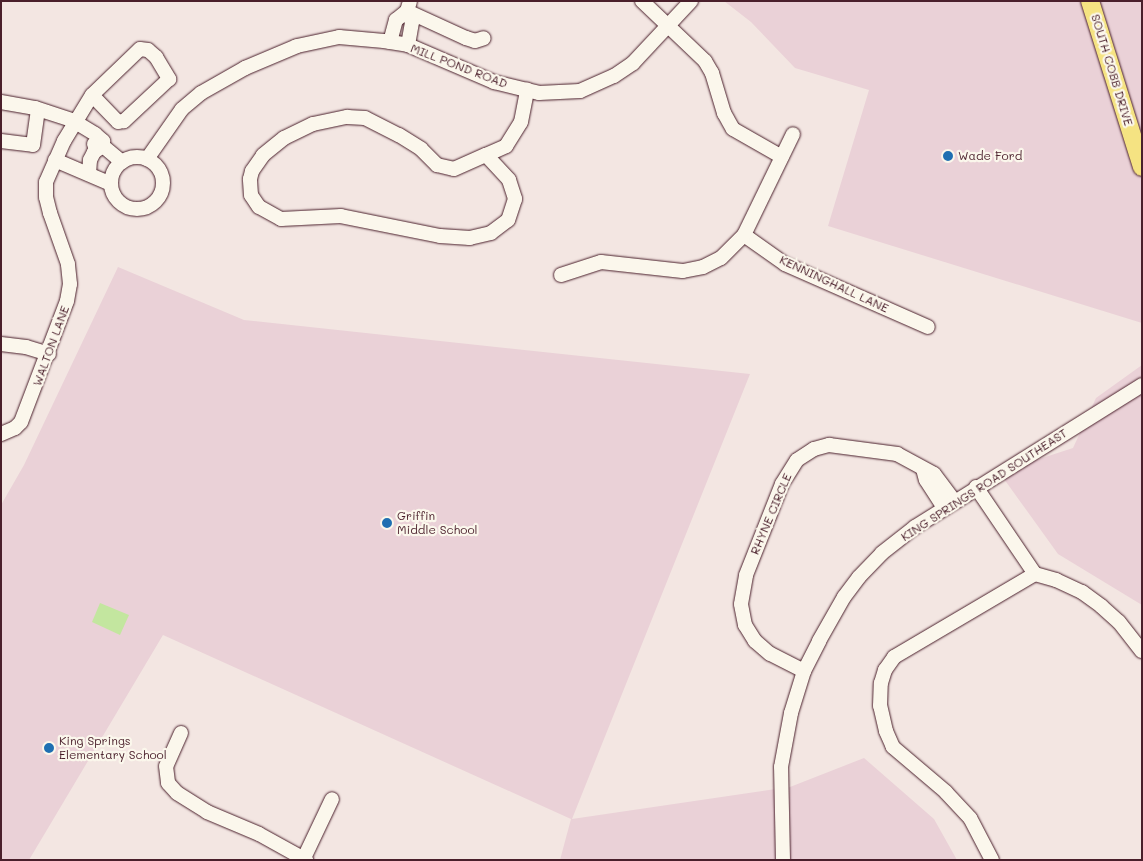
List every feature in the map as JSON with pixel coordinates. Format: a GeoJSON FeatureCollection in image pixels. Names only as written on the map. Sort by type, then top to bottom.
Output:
{"type":"FeatureCollection","features":[{"type":"Feature","properties":{"kind":"main road","name":"SOUTH COBB DRIVE"},"geometry":{"type":"LineString","coordinates":[[1090,1],[1142,167]]}},
{"type":"Feature","properties":{"kind":"street"},"geometry":{"type":"LineString","coordinates":[[642,1],[706,61],[712,73],[724,113],[733,129],[782,157]]}},
{"type":"Feature","properties":{"kind":"street","name":"MILL POND ROAD"},"geometry":{"type":"LineString","coordinates":[[147,159],[182,109],[201,93],[245,68],[280,52],[319,40],[339,37],[408,45],[494,82],[539,93],[580,91],[614,76],[633,63],[692,1]]}},
{"type":"Feature","properties":{"kind":"street"},"geometry":{"type":"LineString","coordinates":[[408,6],[466,38],[475,41],[484,38]]}},
{"type":"Feature","properties":{"kind":"street"},"geometry":{"type":"LineString","coordinates":[[390,42],[396,20],[408,6]]}},
{"type":"Feature","properties":{"kind":"street"},"geometry":{"type":"LineString","coordinates":[[408,6],[412,22],[408,45]]}},
{"type":"Feature","properties":{"kind":"street","name":"WALTON LANE"},"geometry":{"type":"LineString","coordinates":[[1,434],[16,428],[21,422],[67,301],[70,284],[66,254],[46,198],[46,182],[55,160],[92,95],[140,49],[152,52],[169,76],[168,82],[124,121],[115,119],[92,95]]}},
{"type":"Feature","properties":{"kind":"street"},"geometry":{"type":"LineString","coordinates":[[486,155],[509,180],[516,199],[508,220],[491,233],[470,238],[440,236],[341,216],[281,219],[259,207],[249,188],[252,171],[257,162],[278,142],[313,124],[347,117],[365,118],[399,134],[421,149],[437,165],[454,169],[506,146],[521,122],[527,90]]}},
{"type":"Feature","properties":{"kind":"street"},"geometry":{"type":"LineString","coordinates":[[1,102],[38,109],[76,123],[81,134],[98,147],[103,146],[122,162]]}},
{"type":"Feature","properties":{"kind":"street"},"geometry":{"type":"LineString","coordinates":[[1,141],[33,144],[38,109]]}},
{"type":"Feature","properties":{"kind":"street"},"geometry":{"type":"LineString","coordinates":[[561,275],[601,262],[672,270],[693,270],[721,258],[744,235],[793,134]]}},
{"type":"Feature","properties":{"kind":"street"},"geometry":{"type":"LineString","coordinates":[[89,174],[90,160],[94,152],[103,146]]}},
{"type":"Feature","properties":{"kind":"street"},"geometry":{"type":"LineString","coordinates":[[137,157],[147,159],[161,173],[164,184],[161,195],[154,204],[144,209],[122,205],[114,196],[111,184],[114,171],[122,162],[137,157]]}},
{"type":"Feature","properties":{"kind":"street"},"geometry":{"type":"LineString","coordinates":[[55,160],[111,184]]}},
{"type":"Feature","properties":{"kind":"street","name":"KENNINGHALL LANE"},"geometry":{"type":"LineString","coordinates":[[744,235],[786,264],[928,327]]}},
{"type":"Feature","properties":{"kind":"street"},"geometry":{"type":"LineString","coordinates":[[1,344],[26,347],[48,354]]}},
{"type":"Feature","properties":{"kind":"street","name":"KING SPRINGS ROAD SOUTHEAST"},"geometry":{"type":"LineString","coordinates":[[783,860],[781,767],[790,713],[804,671],[832,616],[858,577],[892,544],[949,504],[1142,385]]}},
{"type":"Feature","properties":{"kind":"street","name":"RHYNE CIRCLE"},"geometry":{"type":"LineString","coordinates":[[804,671],[770,654],[755,641],[746,625],[741,604],[746,574],[788,472],[797,460],[807,452],[821,446],[837,445],[897,454],[934,474],[949,504]]}},
{"type":"Feature","properties":{"kind":"street"},"geometry":{"type":"LineString","coordinates":[[976,487],[1035,574],[1056,580],[1082,592],[1102,606],[1119,622],[1142,651]]}},
{"type":"Feature","properties":{"kind":"street"},"geometry":{"type":"LineString","coordinates":[[992,860],[970,818],[947,793],[894,747],[881,718],[881,683],[885,670],[894,656],[1035,574]]}},
{"type":"Feature","properties":{"kind":"street"},"geometry":{"type":"LineString","coordinates":[[181,733],[166,766],[168,783],[177,793],[207,812],[266,838],[305,859],[332,799]]}},
{"type":"Feature","properties":{"kind":"shaded area"},"geometry":{"type":"Polygon","coordinates":[[[724,1],[1142,1],[1142,323],[828,226],[869,90],[795,68],[751,22],[724,1]]]}},
{"type":"Feature","properties":{"kind":"shaded area","name":"Griffin Middle School"},"geometry":{"type":"Polygon","coordinates":[[[118,267],[244,320],[750,374],[572,819],[790,787],[864,758],[934,819],[957,860],[560,860],[571,819],[163,635],[29,860],[1,860],[1,505],[24,465],[118,267]]]}},
{"type":"Feature","properties":{"kind":"shaded area"},"geometry":{"type":"Polygon","coordinates":[[[1142,365],[1142,605],[1058,554],[999,472],[1073,448],[1096,398],[1142,365]]]}},
{"type":"Feature","properties":{"kind":"green space"},"geometry":{"type":"Polygon","coordinates":[[[100,603],[129,615],[120,635],[92,622],[100,603]]]}},
{"type":"Feature","properties":{"kind":"place","name":"Wade Ford"},"geometry":{"type":"Point","coordinates":[948,156]}},
{"type":"Feature","properties":{"kind":"place","name":"Griffin Middle School"},"geometry":{"type":"Point","coordinates":[387,523]}},
{"type":"Feature","properties":{"kind":"place","name":"King Springs Elementary School"},"geometry":{"type":"Point","coordinates":[49,748]}}]}
